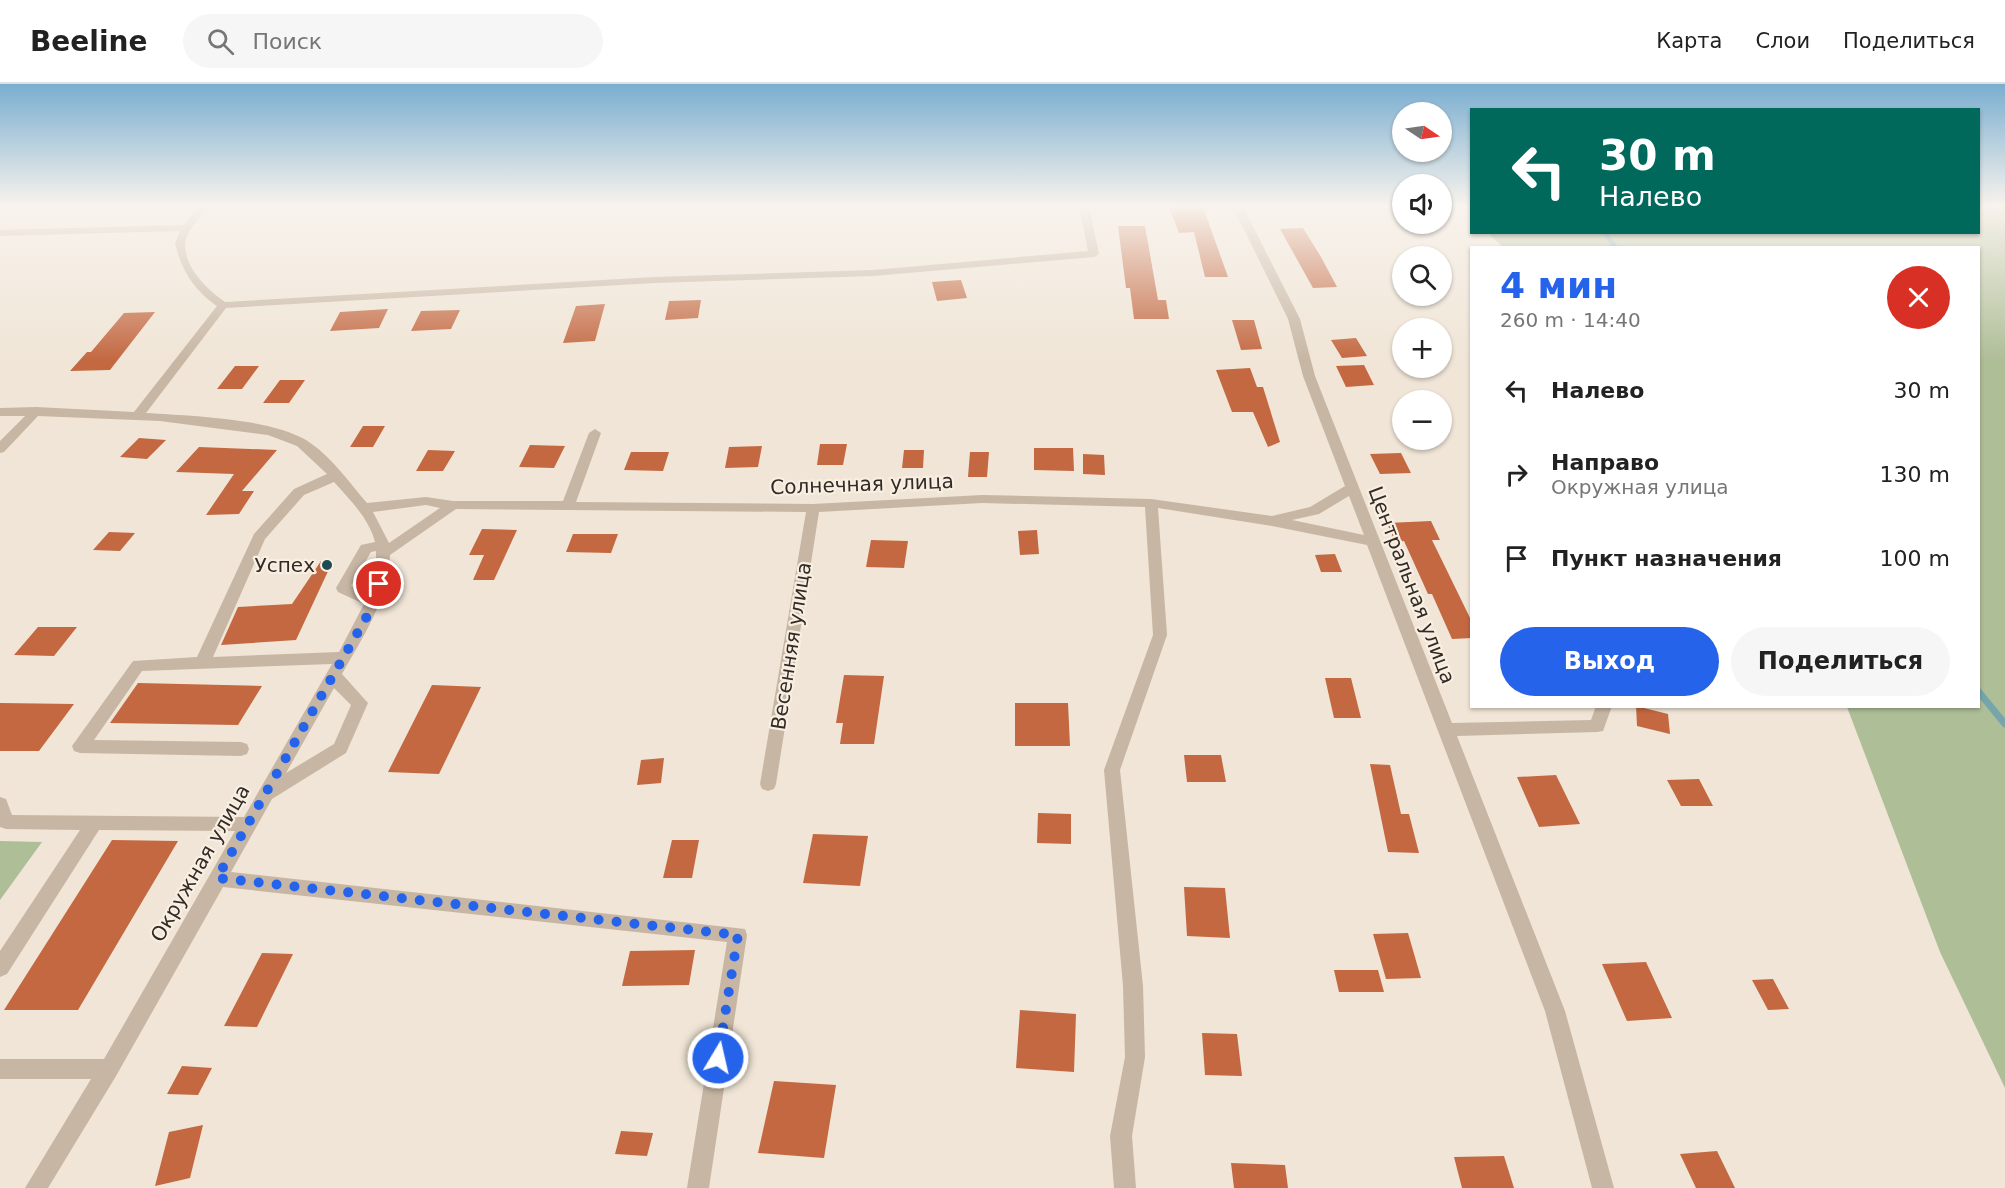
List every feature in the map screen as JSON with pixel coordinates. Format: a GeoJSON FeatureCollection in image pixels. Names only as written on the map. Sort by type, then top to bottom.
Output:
{"type":"FeatureCollection","features":[{"type":"Feature","properties":{"kind":"street"},"geometry":{"type":"LineString","coordinates":[[185,259],[191,278],[201,291],[223,305],[632,281],[873,273],[1041,259]]}},
{"type":"Feature","properties":{"kind":"street","name":"Центральная улица"},"geometry":{"type":"LineString","coordinates":[[1264,259],[1294,319],[1309,376],[1555,1011],[1604,1188]]}},
{"type":"Feature","properties":{"kind":"street"},"geometry":{"type":"LineString","coordinates":[[139,414],[223,305]]}},
{"type":"Feature","properties":{"kind":"street"},"geometry":{"type":"LineString","coordinates":[[0,449],[36,411]]}},
{"type":"Feature","properties":{"kind":"street"},"geometry":{"type":"LineString","coordinates":[[0,412],[139,414],[259,429],[285,435],[303,444],[365,508],[380,530],[384,549]]}},
{"type":"Feature","properties":{"kind":"street"},"geometry":{"type":"LineString","coordinates":[[568,506],[595,433]]}},
{"type":"Feature","properties":{"kind":"street"},"geometry":{"type":"LineString","coordinates":[[202,663],[259,537],[299,492],[335,476]]}},
{"type":"Feature","properties":{"kind":"street"},"geometry":{"type":"LineString","coordinates":[[1272,521],[1314,511],[1352,488]]}},
{"type":"Feature","properties":{"kind":"street","name":"Солнечная улица"},"geometry":{"type":"LineString","coordinates":[[365,508],[426,501],[453,505],[813,508],[982,499],[1151,503],[1272,521],[1372,541]]}},
{"type":"Feature","properties":{"kind":"street"},"geometry":{"type":"LineString","coordinates":[[1125,1188],[1121,1136],[1135,1057],[1133,986],[1112,770],[1160,635],[1151,503]]}},
{"type":"Feature","properties":{"kind":"street"},"geometry":{"type":"LineString","coordinates":[[372,602],[343,588],[366,548],[384,549],[453,505]]}},
{"type":"Feature","properties":{"kind":"street","name":"Весенняя улица"},"geometry":{"type":"LineString","coordinates":[[768,784],[813,508]]}},
{"type":"Feature","properties":{"kind":"street","name":"Окружная улица"},"geometry":{"type":"LineString","coordinates":[[36,1188],[109,1069],[366,618],[379,584],[384,549]]}},
{"type":"Feature","properties":{"kind":"street"},"geometry":{"type":"LineString","coordinates":[[241,749],[80,746],[138,665],[202,663],[338,667],[341,686],[360,703],[340,748],[266,795]]}},
{"type":"Feature","properties":{"kind":"street"},"geometry":{"type":"LineString","coordinates":[[1446,730],[1597,726],[1603,708]]}},
{"type":"Feature","properties":{"kind":"street"},"geometry":{"type":"LineString","coordinates":[[0,804],[6,822],[248,824]]}},
{"type":"Feature","properties":{"kind":"street"},"geometry":{"type":"LineString","coordinates":[[4,957],[95,822]]}},
{"type":"Feature","properties":{"kind":"street"},"geometry":{"type":"LineString","coordinates":[[217,878],[738,935],[698,1188]]}},
{"type":"Feature","properties":{"kind":"street"},"geometry":{"type":"LineString","coordinates":[[0,1069],[109,1069]]}},
{"type":"Feature","properties":{"kind":"green space"},"geometry":{"type":"Polygon","coordinates":[[[1980,259],[2005,259],[2005,1088],[1940,952],[1847,708],[1980,708],[1980,259]]]}},
{"type":"Feature","properties":{"kind":"green space"},"geometry":{"type":"Polygon","coordinates":[[[0,841],[42,842],[0,900],[0,841]]]}},
{"type":"Feature","properties":{"kind":"building"},"geometry":{"type":"Polygon","coordinates":[[[1122,259],[1151,259],[1158,300],[1166,300],[1169,319],[1134,319],[1130,288],[1126,288],[1122,259]]]}},
{"type":"Feature","properties":{"kind":"building"},"geometry":{"type":"Polygon","coordinates":[[[1200,259],[1221,259],[1228,277],[1205,277],[1200,259]]]}},
{"type":"Feature","properties":{"kind":"building"},"geometry":{"type":"Polygon","coordinates":[[[1297,259],[1322,259],[1337,287],[1313,288],[1297,259]]]}},
{"type":"Feature","properties":{"kind":"building"},"geometry":{"type":"Polygon","coordinates":[[[961,280],[967,298],[937,301],[932,282],[961,280]]]}},
{"type":"Feature","properties":{"kind":"building"},"geometry":{"type":"Polygon","coordinates":[[[701,300],[698,318],[665,320],[669,301],[701,300]]]}},
{"type":"Feature","properties":{"kind":"building"},"geometry":{"type":"Polygon","coordinates":[[[605,304],[595,341],[563,343],[576,306],[605,304]]]}},
{"type":"Feature","properties":{"kind":"building"},"geometry":{"type":"Polygon","coordinates":[[[388,309],[379,328],[330,331],[340,312],[388,309]]]}},
{"type":"Feature","properties":{"kind":"building"},"geometry":{"type":"Polygon","coordinates":[[[460,310],[451,329],[411,331],[421,311],[460,310]]]}},
{"type":"Feature","properties":{"kind":"building"},"geometry":{"type":"Polygon","coordinates":[[[155,312],[110,370],[70,371],[87,352],[91,352],[124,313],[155,312]]]}},
{"type":"Feature","properties":{"kind":"building"},"geometry":{"type":"Polygon","coordinates":[[[1232,320],[1254,320],[1262,349],[1241,350],[1232,320]]]}},
{"type":"Feature","properties":{"kind":"building"},"geometry":{"type":"Polygon","coordinates":[[[1356,338],[1367,356],[1342,358],[1331,340],[1356,338]]]}},
{"type":"Feature","properties":{"kind":"building"},"geometry":{"type":"Polygon","coordinates":[[[1364,365],[1374,385],[1346,387],[1336,366],[1364,365]]]}},
{"type":"Feature","properties":{"kind":"building"},"geometry":{"type":"Polygon","coordinates":[[[235,366],[259,366],[242,389],[217,389],[235,366]]]}},
{"type":"Feature","properties":{"kind":"building"},"geometry":{"type":"Polygon","coordinates":[[[1250,368],[1257,387],[1263,387],[1280,442],[1268,447],[1253,412],[1232,412],[1216,370],[1250,368]]]}},
{"type":"Feature","properties":{"kind":"building"},"geometry":{"type":"Polygon","coordinates":[[[280,380],[305,380],[289,403],[263,403],[280,380]]]}},
{"type":"Feature","properties":{"kind":"building"},"geometry":{"type":"Polygon","coordinates":[[[363,426],[385,426],[373,447],[350,447],[363,426]]]}},
{"type":"Feature","properties":{"kind":"building"},"geometry":{"type":"Polygon","coordinates":[[[139,438],[166,440],[147,459],[120,457],[139,438]]]}},
{"type":"Feature","properties":{"kind":"building"},"geometry":{"type":"Polygon","coordinates":[[[820,444],[847,444],[843,465],[817,465],[820,444]]]}},
{"type":"Feature","properties":{"kind":"building"},"geometry":{"type":"Polygon","coordinates":[[[530,445],[565,446],[554,468],[519,467],[530,445]]]}},
{"type":"Feature","properties":{"kind":"building"},"geometry":{"type":"Polygon","coordinates":[[[762,446],[758,467],[725,468],[729,447],[762,446]]]}},
{"type":"Feature","properties":{"kind":"building"},"geometry":{"type":"Polygon","coordinates":[[[199,447],[277,450],[242,491],[254,491],[239,514],[206,515],[234,474],[176,472],[199,447]]]}},
{"type":"Feature","properties":{"kind":"building"},"geometry":{"type":"Polygon","coordinates":[[[1034,448],[1073,448],[1074,471],[1034,470],[1034,448]]]}},
{"type":"Feature","properties":{"kind":"building"},"geometry":{"type":"Polygon","coordinates":[[[428,450],[455,451],[443,471],[416,471],[428,450]]]}},
{"type":"Feature","properties":{"kind":"building"},"geometry":{"type":"Polygon","coordinates":[[[904,450],[924,450],[923,468],[902,468],[904,450]]]}},
{"type":"Feature","properties":{"kind":"building"},"geometry":{"type":"Polygon","coordinates":[[[631,452],[669,452],[663,471],[624,470],[631,452]]]}},
{"type":"Feature","properties":{"kind":"building"},"geometry":{"type":"Polygon","coordinates":[[[970,452],[989,452],[987,477],[968,477],[970,452]]]}},
{"type":"Feature","properties":{"kind":"building"},"geometry":{"type":"Polygon","coordinates":[[[1401,453],[1411,473],[1380,474],[1370,454],[1401,453]]]}},
{"type":"Feature","properties":{"kind":"building"},"geometry":{"type":"Polygon","coordinates":[[[1083,454],[1104,455],[1105,475],[1083,474],[1083,454]]]}},
{"type":"Feature","properties":{"kind":"building"},"geometry":{"type":"Polygon","coordinates":[[[1431,521],[1440,540],[1432,540],[1470,618],[1470,638],[1452,639],[1432,594],[1428,594],[1404,541],[1395,542],[1387,523],[1431,521]]]}},
{"type":"Feature","properties":{"kind":"building"},"geometry":{"type":"Polygon","coordinates":[[[482,529],[517,530],[494,580],[473,580],[484,555],[469,555],[482,529]]]}},
{"type":"Feature","properties":{"kind":"building"},"geometry":{"type":"Polygon","coordinates":[[[1037,530],[1039,554],[1020,555],[1018,531],[1037,530]]]}},
{"type":"Feature","properties":{"kind":"building"},"geometry":{"type":"Polygon","coordinates":[[[109,532],[135,533],[120,551],[93,550],[109,532]]]}},
{"type":"Feature","properties":{"kind":"building"},"geometry":{"type":"Polygon","coordinates":[[[573,534],[618,534],[611,553],[566,552],[573,534]]]}},
{"type":"Feature","properties":{"kind":"building"},"geometry":{"type":"Polygon","coordinates":[[[871,540],[908,541],[904,568],[866,567],[871,540]]]}},
{"type":"Feature","properties":{"kind":"building"},"geometry":{"type":"Polygon","coordinates":[[[1335,554],[1342,572],[1321,572],[1315,555],[1335,554]]]}},
{"type":"Feature","properties":{"kind":"building"},"geometry":{"type":"Polygon","coordinates":[[[321,561],[330,567],[296,640],[221,645],[238,607],[292,604],[321,561]]]}},
{"type":"Feature","properties":{"kind":"building"},"geometry":{"type":"Polygon","coordinates":[[[38,627],[77,627],[54,656],[14,655],[38,627]]]}},
{"type":"Feature","properties":{"kind":"building"},"geometry":{"type":"Polygon","coordinates":[[[844,675],[884,676],[874,744],[840,744],[843,723],[836,723],[844,675]]]}},
{"type":"Feature","properties":{"kind":"building"},"geometry":{"type":"Polygon","coordinates":[[[1325,678],[1351,678],[1361,718],[1334,718],[1325,678]]]}},
{"type":"Feature","properties":{"kind":"building"},"geometry":{"type":"Polygon","coordinates":[[[138,683],[262,686],[238,725],[110,723],[138,683]]]}},
{"type":"Feature","properties":{"kind":"building"},"geometry":{"type":"Polygon","coordinates":[[[432,685],[481,687],[439,774],[388,772],[432,685]]]}},
{"type":"Feature","properties":{"kind":"building"},"geometry":{"type":"Polygon","coordinates":[[[0,703],[74,704],[39,751],[0,751],[0,703]]]}},
{"type":"Feature","properties":{"kind":"building"},"geometry":{"type":"Polygon","coordinates":[[[1015,703],[1068,703],[1070,746],[1015,746],[1015,703]]]}},
{"type":"Feature","properties":{"kind":"building"},"geometry":{"type":"Polygon","coordinates":[[[1636,708],[1644,708],[1668,714],[1670,734],[1637,726],[1636,708]]]}},
{"type":"Feature","properties":{"kind":"building"},"geometry":{"type":"Polygon","coordinates":[[[1184,755],[1221,755],[1226,782],[1187,782],[1184,755]]]}},
{"type":"Feature","properties":{"kind":"building"},"geometry":{"type":"Polygon","coordinates":[[[664,758],[661,783],[637,785],[641,760],[664,758]]]}},
{"type":"Feature","properties":{"kind":"building"},"geometry":{"type":"Polygon","coordinates":[[[1370,764],[1390,765],[1401,814],[1409,814],[1419,853],[1388,852],[1370,764]]]}},
{"type":"Feature","properties":{"kind":"building"},"geometry":{"type":"Polygon","coordinates":[[[1556,775],[1580,824],[1539,827],[1517,777],[1556,775]]]}},
{"type":"Feature","properties":{"kind":"building"},"geometry":{"type":"Polygon","coordinates":[[[1699,779],[1713,806],[1681,806],[1667,780],[1699,779]]]}},
{"type":"Feature","properties":{"kind":"building"},"geometry":{"type":"Polygon","coordinates":[[[1038,813],[1071,814],[1071,844],[1037,843],[1038,813]]]}},
{"type":"Feature","properties":{"kind":"building"},"geometry":{"type":"Polygon","coordinates":[[[813,834],[868,836],[860,886],[803,883],[813,834]]]}},
{"type":"Feature","properties":{"kind":"building"},"geometry":{"type":"Polygon","coordinates":[[[112,840],[178,841],[78,1010],[4,1010],[112,840]]]}},
{"type":"Feature","properties":{"kind":"building"},"geometry":{"type":"Polygon","coordinates":[[[672,840],[699,840],[692,878],[663,878],[672,840]]]}},
{"type":"Feature","properties":{"kind":"building"},"geometry":{"type":"Polygon","coordinates":[[[1184,887],[1225,888],[1230,938],[1187,936],[1184,887]]]}},
{"type":"Feature","properties":{"kind":"building"},"geometry":{"type":"Polygon","coordinates":[[[1408,933],[1421,978],[1386,979],[1373,934],[1408,933]]]}},
{"type":"Feature","properties":{"kind":"building"},"geometry":{"type":"Polygon","coordinates":[[[695,950],[689,985],[622,986],[630,951],[695,950]]]}},
{"type":"Feature","properties":{"kind":"building"},"geometry":{"type":"Polygon","coordinates":[[[262,953],[293,954],[257,1027],[224,1026],[262,953]]]}},
{"type":"Feature","properties":{"kind":"building"},"geometry":{"type":"Polygon","coordinates":[[[1646,962],[1672,1018],[1627,1021],[1602,964],[1646,962]]]}},
{"type":"Feature","properties":{"kind":"building"},"geometry":{"type":"Polygon","coordinates":[[[1334,970],[1378,970],[1384,992],[1339,992],[1334,970]]]}},
{"type":"Feature","properties":{"kind":"building"},"geometry":{"type":"Polygon","coordinates":[[[1773,979],[1789,1009],[1768,1010],[1752,980],[1773,979]]]}},
{"type":"Feature","properties":{"kind":"building"},"geometry":{"type":"Polygon","coordinates":[[[1020,1010],[1076,1014],[1074,1072],[1016,1068],[1020,1010]]]}},
{"type":"Feature","properties":{"kind":"building"},"geometry":{"type":"Polygon","coordinates":[[[1202,1033],[1237,1034],[1242,1076],[1205,1075],[1202,1033]]]}},
{"type":"Feature","properties":{"kind":"building"},"geometry":{"type":"Polygon","coordinates":[[[182,1066],[212,1068],[198,1095],[167,1094],[182,1066]]]}},
{"type":"Feature","properties":{"kind":"building"},"geometry":{"type":"Polygon","coordinates":[[[774,1081],[836,1085],[824,1158],[758,1153],[774,1081]]]}},
{"type":"Feature","properties":{"kind":"building"},"geometry":{"type":"Polygon","coordinates":[[[203,1125],[190,1178],[155,1186],[169,1132],[203,1125]]]}},
{"type":"Feature","properties":{"kind":"building"},"geometry":{"type":"Polygon","coordinates":[[[621,1131],[653,1133],[647,1156],[615,1154],[621,1131]]]}},
{"type":"Feature","properties":{"kind":"building"},"geometry":{"type":"Polygon","coordinates":[[[1717,1151],[1735,1188],[1696,1188],[1680,1154],[1717,1151]]]}},
{"type":"Feature","properties":{"kind":"building"},"geometry":{"type":"Polygon","coordinates":[[[1504,1156],[1514,1188],[1462,1188],[1454,1157],[1504,1156]]]}},
{"type":"Feature","properties":{"kind":"building"},"geometry":{"type":"Polygon","coordinates":[[[1231,1163],[1285,1165],[1288,1188],[1234,1188],[1231,1163]]]}},
{"type":"Feature","properties":{"kind":"waterway"},"geometry":{"type":"LineString","coordinates":[[1980,693],[2005,724]]}},
{"type":"Feature","properties":{"kind":"place","name":"Успех"},"geometry":{"type":"Point","coordinates":[327,565]}},
{"type":"Feature","properties":{"kind":"route"},"geometry":{"type":"LineString","coordinates":[[379,584],[366,618],[341,658],[334,675],[217,878],[738,935],[718,1058]]}}]}
